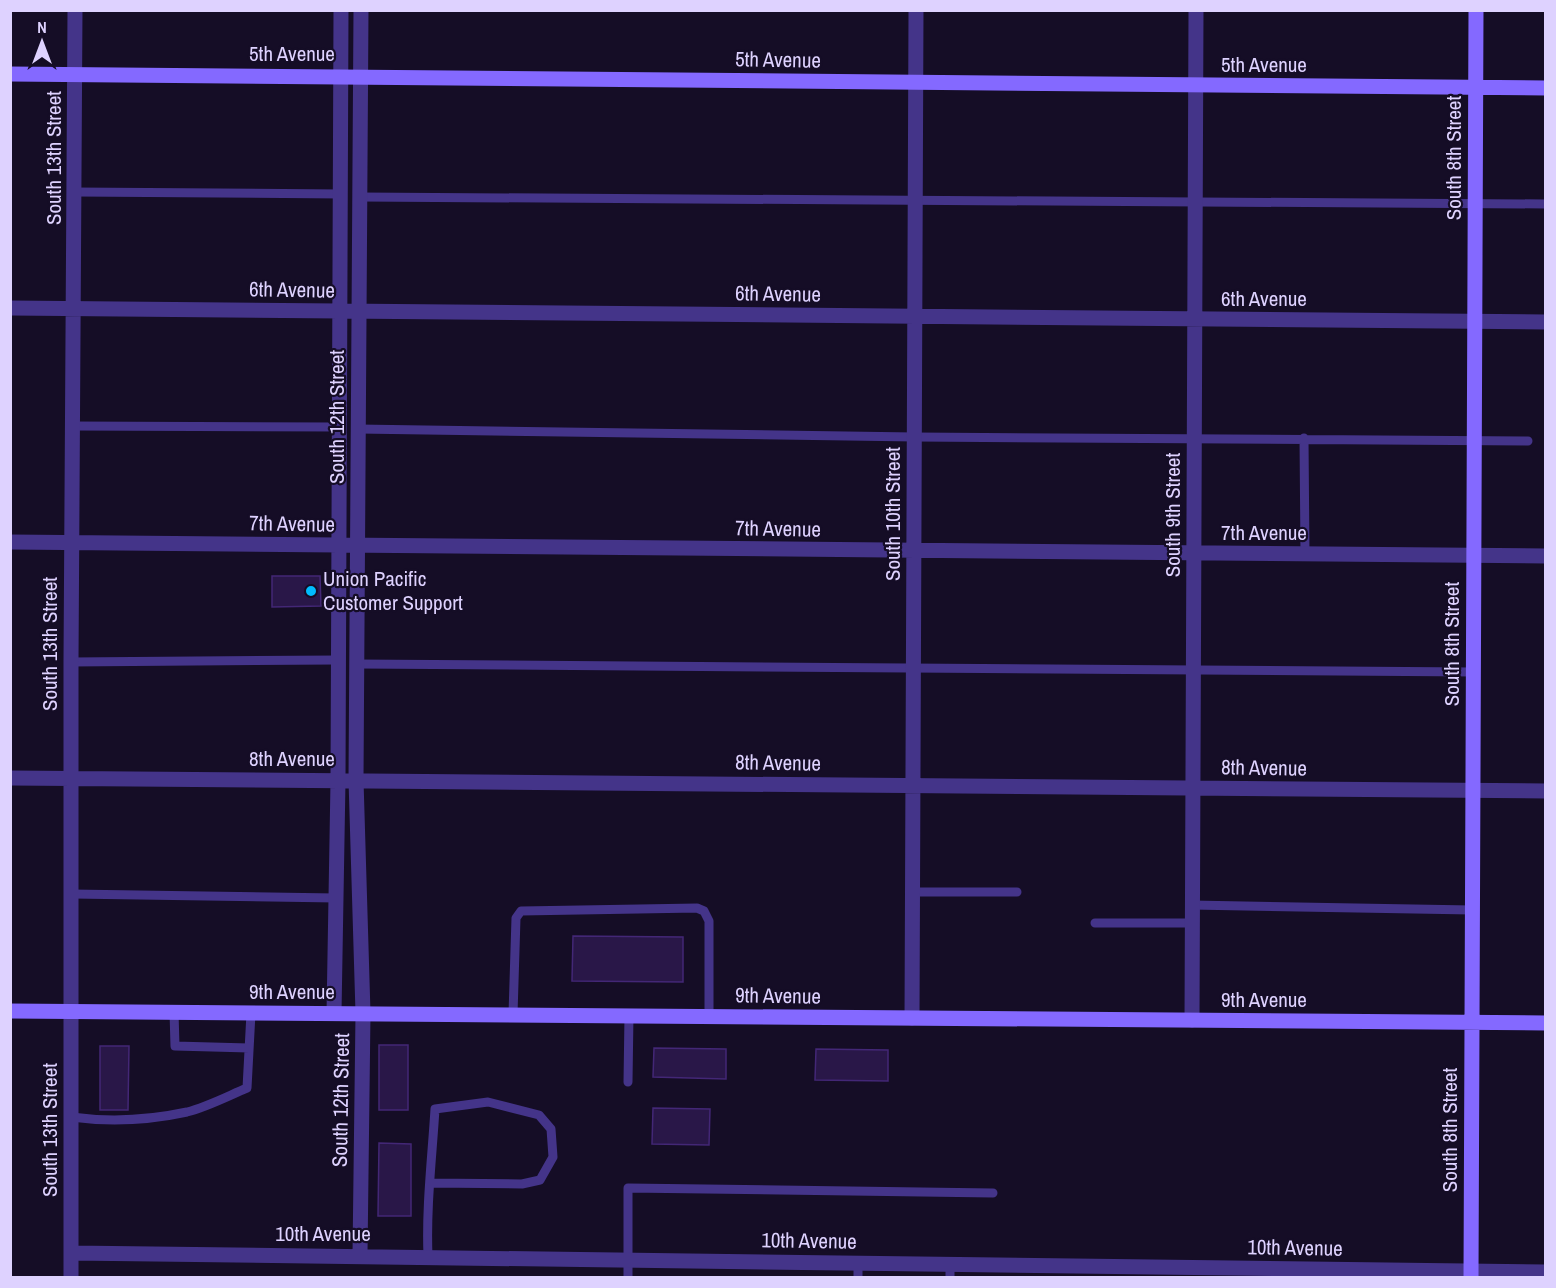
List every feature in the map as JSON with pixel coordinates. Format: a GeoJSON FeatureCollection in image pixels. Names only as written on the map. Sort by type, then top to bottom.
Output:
{"type":"FeatureCollection","features":[{"type":"Feature","properties":{"kind":"street","name":"South 13th Street"},"geometry":{"type":"LineString","coordinates":[[71,1278],[73,779],[71,542],[75,10]]}},
{"type":"Feature","properties":{"kind":"street"},"geometry":{"type":"LineString","coordinates":[[334,1013],[338,781],[337,546],[342,194],[341,10]]}},
{"type":"Feature","properties":{"kind":"street","name":"South 12th Street"},"geometry":{"type":"LineString","coordinates":[[360,1255],[363,1013],[356,780],[361,10]]}},
{"type":"Feature","properties":{"kind":"street","name":"South 10th Street"},"geometry":{"type":"LineString","coordinates":[[912,1018],[916,10]]}},
{"type":"Feature","properties":{"kind":"street","name":"South 9th Street"},"geometry":{"type":"LineString","coordinates":[[1192,1020],[1196,10]]}},
{"type":"Feature","properties":{"kind":"street","name":"South 8th Street"},"geometry":{"type":"LineString","coordinates":[[1471,1275],[1476,10]]}},
{"type":"Feature","properties":{"kind":"street","name":"5th Avenue"},"geometry":{"type":"LineString","coordinates":[[10,74],[361,75],[1545,88]]}},
{"type":"Feature","properties":{"kind":"street","name":"6th Avenue"},"geometry":{"type":"LineString","coordinates":[[10,308],[1545,322]]}},
{"type":"Feature","properties":{"kind":"street","name":"7th Avenue"},"geometry":{"type":"LineString","coordinates":[[10,542],[1545,556]]}},
{"type":"Feature","properties":{"kind":"street","name":"8th Avenue"},"geometry":{"type":"LineString","coordinates":[[10,778],[1545,791]]}},
{"type":"Feature","properties":{"kind":"street","name":"9th Avenue"},"geometry":{"type":"LineString","coordinates":[[10,1011],[1545,1023]]}},
{"type":"Feature","properties":{"kind":"street","name":"10th Avenue"},"geometry":{"type":"LineString","coordinates":[[72,1253],[627,1259],[858,1270],[1471,1275],[1545,1272]]}},
{"type":"Feature","properties":{"kind":"lane"},"geometry":{"type":"LineString","coordinates":[[75,192],[342,194]]}},
{"type":"Feature","properties":{"kind":"lane"},"geometry":{"type":"LineString","coordinates":[[360,197],[1545,204]]}},
{"type":"Feature","properties":{"kind":"lane"},"geometry":{"type":"LineString","coordinates":[[73,426],[338,427]]}},
{"type":"Feature","properties":{"kind":"lane"},"geometry":{"type":"LineString","coordinates":[[358,429],[915,437],[1528,441]]}},
{"type":"Feature","properties":{"kind":"lane"},"geometry":{"type":"LineString","coordinates":[[1304,438],[1305,554]]}},
{"type":"Feature","properties":{"kind":"lane"},"geometry":{"type":"LineString","coordinates":[[71,662],[337,660]]}},
{"type":"Feature","properties":{"kind":"lane"},"geometry":{"type":"LineString","coordinates":[[357,664],[1193,672],[1473,672]]}},
{"type":"Feature","properties":{"kind":"lane"},"geometry":{"type":"LineString","coordinates":[[913,892],[1017,892]]}},
{"type":"Feature","properties":{"kind":"lane"},"geometry":{"type":"LineString","coordinates":[[72,894],[336,898]]}},
{"type":"Feature","properties":{"kind":"lane"},"geometry":{"type":"LineString","coordinates":[[1191,905],[1472,910]]}},
{"type":"Feature","properties":{"kind":"lane"},"geometry":{"type":"LineString","coordinates":[[513,1014],[516,918],[521,911],[697,908],[704,912],[709,921],[709,1016]]}},
{"type":"Feature","properties":{"kind":"lane"},"geometry":{"type":"LineString","coordinates":[[1095,923],[1191,923]]}},
{"type":"Feature","properties":{"kind":"lane"},"geometry":{"type":"LineString","coordinates":[[174,1012],[175,1046],[249,1048]]}},
{"type":"Feature","properties":{"kind":"lane"},"geometry":{"type":"LineString","coordinates":[[71,1117],[94,1120],[136,1118],[188,1111],[247,1088],[251,1013]]}},
{"type":"Feature","properties":{"kind":"lane"},"geometry":{"type":"LineString","coordinates":[[628,1082],[629,1015]]}},
{"type":"Feature","properties":{"kind":"lane"},"geometry":{"type":"LineString","coordinates":[[428,1256],[430,1184],[435,1109],[488,1102],[539,1115],[551,1129],[553,1157],[540,1180],[522,1185],[430,1184]]}},
{"type":"Feature","properties":{"kind":"lane"},"geometry":{"type":"LineString","coordinates":[[628,1278],[628,1188],[993,1193]]}},
{"type":"Feature","properties":{"kind":"building"},"geometry":{"type":"Polygon","coordinates":[[[272,576],[320,576],[321,606],[272,607],[272,576]]]}},
{"type":"Feature","properties":{"kind":"building"},"geometry":{"type":"Polygon","coordinates":[[[573,936],[683,937],[683,982],[572,981],[573,936]]]}},
{"type":"Feature","properties":{"kind":"building"},"geometry":{"type":"Polygon","coordinates":[[[379,1045],[408,1045],[408,1110],[379,1110],[379,1045]]]}},
{"type":"Feature","properties":{"kind":"building"},"geometry":{"type":"Polygon","coordinates":[[[100,1046],[129,1046],[128,1110],[100,1110],[100,1046]]]}},
{"type":"Feature","properties":{"kind":"building"},"geometry":{"type":"Polygon","coordinates":[[[654,1048],[726,1049],[726,1079],[653,1077],[654,1048]]]}},
{"type":"Feature","properties":{"kind":"building"},"geometry":{"type":"Polygon","coordinates":[[[816,1049],[888,1050],[888,1081],[815,1080],[816,1049]]]}},
{"type":"Feature","properties":{"kind":"building"},"geometry":{"type":"Polygon","coordinates":[[[653,1108],[710,1109],[709,1145],[652,1144],[653,1108]]]}},
{"type":"Feature","properties":{"kind":"building"},"geometry":{"type":"Polygon","coordinates":[[[379,1143],[411,1144],[411,1216],[378,1216],[379,1143]]]}},
{"type":"Feature","properties":{"kind":"place","name":"Union Pacific Customer Support"},"geometry":{"type":"Point","coordinates":[311,591]}}]}
